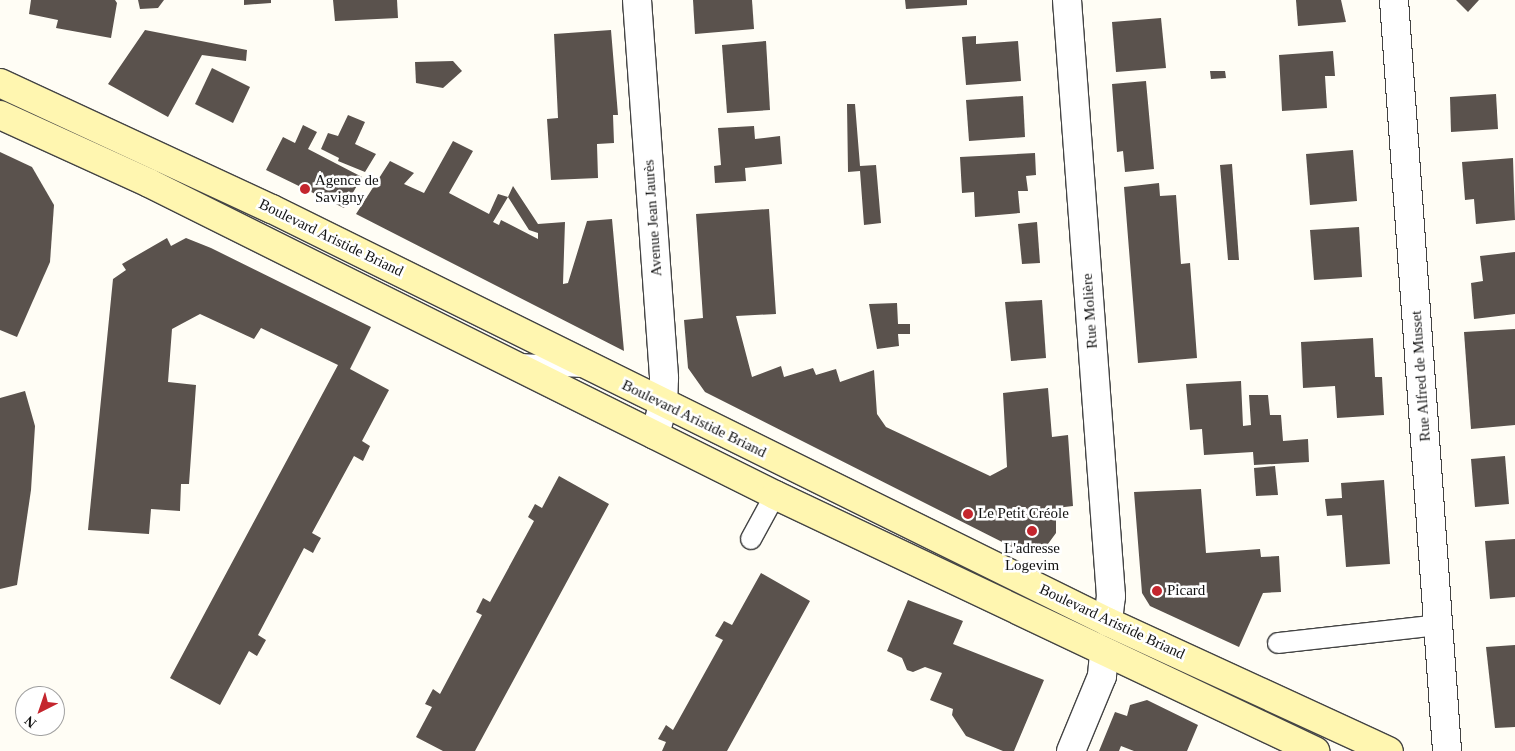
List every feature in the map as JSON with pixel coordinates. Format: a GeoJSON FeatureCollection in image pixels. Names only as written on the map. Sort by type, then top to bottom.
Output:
{"type":"FeatureCollection","features":[{"type":"Feature","properties":{"kind":"main road","name":"Boulevard Aristide Briand"},"geometry":{"type":"LineString","coordinates":[[0,83],[272,209],[663,405],[1108,622],[1389,751]]}},
{"type":"Feature","properties":{"kind":"main road","name":"Boulevard Aristide Briand"},"geometry":{"type":"LineString","coordinates":[[0,115],[90,156],[512,363],[775,495],[1315,751]]}},
{"type":"Feature","properties":{"kind":"main road"},"geometry":{"type":"LineString","coordinates":[[1104,652],[1108,622]]}},
{"type":"Feature","properties":{"kind":"street","name":"Avenue Jean Jaurès"},"geometry":{"type":"LineString","coordinates":[[637,0],[663,405],[655,435]]}},
{"type":"Feature","properties":{"kind":"street","name":"Rue Molière"},"geometry":{"type":"LineString","coordinates":[[1067,0],[1111,596],[1108,622]]}},
{"type":"Feature","properties":{"kind":"street","name":"Rue Alfred de Musset"},"geometry":{"type":"LineString","coordinates":[[1394,0],[1447,751]]}},
{"type":"Feature","properties":{"kind":"street"},"geometry":{"type":"LineString","coordinates":[[1071,751],[1102,676],[1104,652]]}},
{"type":"Feature","properties":{"kind":"lane"},"geometry":{"type":"LineString","coordinates":[[90,156],[104,148],[125,152],[272,209]]}},
{"type":"Feature","properties":{"kind":"lane"},"geometry":{"type":"LineString","coordinates":[[512,363],[589,368]]}},
{"type":"Feature","properties":{"kind":"lane"},"geometry":{"type":"LineString","coordinates":[[751,539],[775,495]]}},
{"type":"Feature","properties":{"kind":"lane"},"geometry":{"type":"LineString","coordinates":[[1278,643],[1439,625]]}},
{"type":"Feature","properties":{"kind":"building"},"geometry":{"type":"Polygon","coordinates":[[[31,0],[115,0],[117,3],[111,38],[56,28],[58,20],[29,14],[31,0]]]}},
{"type":"Feature","properties":{"kind":"building"},"geometry":{"type":"Polygon","coordinates":[[[138,0],[164,0],[158,8],[140,9],[138,0]]]}},
{"type":"Feature","properties":{"kind":"building"},"geometry":{"type":"Polygon","coordinates":[[[244,0],[271,0],[271,3],[244,5],[244,0]]]}},
{"type":"Feature","properties":{"kind":"building"},"geometry":{"type":"Polygon","coordinates":[[[333,0],[397,0],[398,18],[335,21],[333,0]]]}},
{"type":"Feature","properties":{"kind":"building"},"geometry":{"type":"Polygon","coordinates":[[[693,0],[752,0],[754,29],[695,34],[693,0]]]}},
{"type":"Feature","properties":{"kind":"building"},"geometry":{"type":"Polygon","coordinates":[[[905,0],[967,0],[967,5],[906,9],[905,0]]]}},
{"type":"Feature","properties":{"kind":"building"},"geometry":{"type":"Polygon","coordinates":[[[1296,0],[1341,0],[1346,22],[1298,26],[1296,0]]]}},
{"type":"Feature","properties":{"kind":"building"},"geometry":{"type":"Polygon","coordinates":[[[1456,0],[1479,0],[1468,12],[1456,0]]]}},
{"type":"Feature","properties":{"kind":"building"},"geometry":{"type":"Polygon","coordinates":[[[1161,18],[1166,68],[1116,72],[1112,22],[1161,18]]]}},
{"type":"Feature","properties":{"kind":"building"},"geometry":{"type":"Polygon","coordinates":[[[145,30],[247,50],[246,61],[202,55],[168,117],[108,84],[145,30]]]}},
{"type":"Feature","properties":{"kind":"building"},"geometry":{"type":"Polygon","coordinates":[[[611,30],[618,115],[613,115],[614,143],[597,144],[598,178],[551,180],[547,119],[558,118],[554,34],[611,30]]]}},
{"type":"Feature","properties":{"kind":"building"},"geometry":{"type":"Polygon","coordinates":[[[976,36],[976,44],[1018,41],[1021,81],[966,85],[962,37],[976,36]]]}},
{"type":"Feature","properties":{"kind":"building"},"geometry":{"type":"Polygon","coordinates":[[[766,41],[770,110],[727,113],[722,45],[766,41]]]}},
{"type":"Feature","properties":{"kind":"building"},"geometry":{"type":"Polygon","coordinates":[[[1333,51],[1335,76],[1325,76],[1327,108],[1282,111],[1279,55],[1333,51]]]}},
{"type":"Feature","properties":{"kind":"building"},"geometry":{"type":"Polygon","coordinates":[[[453,61],[462,71],[443,88],[416,83],[415,62],[453,61]]]}},
{"type":"Feature","properties":{"kind":"building"},"geometry":{"type":"Polygon","coordinates":[[[212,68],[250,87],[233,123],[195,104],[212,68]]]}},
{"type":"Feature","properties":{"kind":"building"},"geometry":{"type":"Polygon","coordinates":[[[1210,71],[1225,71],[1226,78],[1211,79],[1210,71]]]}},
{"type":"Feature","properties":{"kind":"building"},"geometry":{"type":"Polygon","coordinates":[[[1146,81],[1154,169],[1125,172],[1123,151],[1117,152],[1112,84],[1146,81]]]}},
{"type":"Feature","properties":{"kind":"building"},"geometry":{"type":"Polygon","coordinates":[[[1496,94],[1498,129],[1451,132],[1450,97],[1496,94]]]}},
{"type":"Feature","properties":{"kind":"building"},"geometry":{"type":"Polygon","coordinates":[[[1023,96],[1025,137],[969,141],[966,100],[1023,96]]]}},
{"type":"Feature","properties":{"kind":"building"},"geometry":{"type":"Polygon","coordinates":[[[847,104],[855,104],[860,166],[876,165],[881,223],[864,225],[860,171],[848,172],[847,104]]]}},
{"type":"Feature","properties":{"kind":"building"},"geometry":{"type":"Polygon","coordinates":[[[348,115],[365,122],[355,144],[376,154],[365,172],[338,161],[339,158],[321,149],[328,133],[338,136],[348,115]]]}},
{"type":"Feature","properties":{"kind":"building"},"geometry":{"type":"Polygon","coordinates":[[[303,125],[317,132],[308,149],[362,177],[344,208],[266,170],[283,137],[295,143],[303,125]]]}},
{"type":"Feature","properties":{"kind":"building"},"geometry":{"type":"Polygon","coordinates":[[[754,126],[755,139],[780,136],[782,164],[745,168],[746,181],[715,183],[714,166],[721,165],[718,128],[754,126]]]}},
{"type":"Feature","properties":{"kind":"building"},"geometry":{"type":"Polygon","coordinates":[[[453,141],[473,151],[449,193],[489,214],[498,194],[508,197],[513,186],[538,224],[565,222],[563,284],[568,283],[587,221],[612,219],[624,351],[356,214],[390,161],[414,173],[404,184],[424,193],[453,141]],[[508,197],[493,222],[499,225],[501,220],[538,239],[538,233],[529,230],[508,197]]]}},
{"type":"Feature","properties":{"kind":"building"},"geometry":{"type":"Polygon","coordinates":[[[1353,150],[1357,201],[1310,205],[1306,154],[1353,150]]]}},
{"type":"Feature","properties":{"kind":"building"},"geometry":{"type":"Polygon","coordinates":[[[0,152],[32,167],[54,205],[50,262],[17,337],[0,330],[0,152]]]}},
{"type":"Feature","properties":{"kind":"building"},"geometry":{"type":"Polygon","coordinates":[[[1035,153],[1036,175],[1026,176],[1028,191],[1018,191],[1020,213],[975,217],[974,192],[962,193],[960,157],[1035,153]]]}},
{"type":"Feature","properties":{"kind":"building"},"geometry":{"type":"Polygon","coordinates":[[[1513,158],[1515,220],[1476,224],[1474,199],[1465,200],[1462,162],[1513,158]]]}},
{"type":"Feature","properties":{"kind":"building"},"geometry":{"type":"Polygon","coordinates":[[[1232,164],[1239,260],[1228,260],[1220,165],[1232,164]]]}},
{"type":"Feature","properties":{"kind":"building"},"geometry":{"type":"Polygon","coordinates":[[[1159,183],[1160,196],[1176,195],[1181,264],[1190,263],[1197,358],[1138,363],[1124,187],[1159,183]]]}},
{"type":"Feature","properties":{"kind":"building"},"geometry":{"type":"Polygon","coordinates":[[[769,209],[776,314],[736,316],[752,377],[781,366],[784,377],[813,368],[816,375],[836,369],[840,382],[874,370],[877,414],[886,427],[990,476],[1007,467],[1003,393],[1048,388],[1052,437],[1068,435],[1073,506],[1056,508],[1056,533],[1045,548],[1028,552],[1018,550],[705,392],[688,368],[684,320],[703,318],[696,214],[769,209]]]}},
{"type":"Feature","properties":{"kind":"building"},"geometry":{"type":"Polygon","coordinates":[[[1037,222],[1040,263],[1022,264],[1018,224],[1037,222]]]}},
{"type":"Feature","properties":{"kind":"building"},"geometry":{"type":"Polygon","coordinates":[[[1359,227],[1362,277],[1314,280],[1310,230],[1359,227]]]}},
{"type":"Feature","properties":{"kind":"building"},"geometry":{"type":"Polygon","coordinates":[[[167,238],[171,246],[186,238],[211,248],[371,327],[350,369],[389,390],[362,441],[370,446],[363,461],[354,456],[312,533],[321,538],[313,553],[304,548],[258,635],[266,640],[257,656],[249,651],[220,705],[170,678],[338,365],[261,328],[254,339],[200,314],[172,329],[168,382],[196,385],[189,484],[181,484],[180,511],[151,509],[149,534],[88,530],[113,279],[126,270],[122,264],[167,238]]]}},
{"type":"Feature","properties":{"kind":"building"},"geometry":{"type":"Polygon","coordinates":[[[1515,252],[1515,314],[1474,319],[1471,283],[1483,281],[1480,256],[1515,252]]]}},
{"type":"Feature","properties":{"kind":"building"},"geometry":{"type":"Polygon","coordinates":[[[1042,300],[1046,358],[1011,361],[1005,302],[1042,300]]]}},
{"type":"Feature","properties":{"kind":"building"},"geometry":{"type":"Polygon","coordinates":[[[897,303],[898,324],[910,324],[910,334],[898,334],[899,346],[877,349],[869,304],[897,303]]]}},
{"type":"Feature","properties":{"kind":"building"},"geometry":{"type":"Polygon","coordinates":[[[1515,329],[1515,425],[1471,429],[1464,332],[1515,329]]]}},
{"type":"Feature","properties":{"kind":"building"},"geometry":{"type":"Polygon","coordinates":[[[1373,338],[1375,377],[1382,377],[1384,415],[1337,418],[1335,386],[1303,388],[1301,342],[1373,338]]]}},
{"type":"Feature","properties":{"kind":"building"},"geometry":{"type":"Polygon","coordinates":[[[1241,381],[1243,426],[1251,425],[1249,395],[1268,395],[1270,415],[1281,415],[1283,441],[1308,439],[1309,462],[1254,465],[1253,452],[1204,455],[1202,429],[1190,430],[1186,384],[1241,381]]]}},
{"type":"Feature","properties":{"kind":"building"},"geometry":{"type":"Polygon","coordinates":[[[25,391],[35,426],[31,490],[17,585],[0,589],[0,398],[25,391]]]}},
{"type":"Feature","properties":{"kind":"building"},"geometry":{"type":"Polygon","coordinates":[[[1505,456],[1509,504],[1475,507],[1471,459],[1505,456]]]}},
{"type":"Feature","properties":{"kind":"building"},"geometry":{"type":"Polygon","coordinates":[[[1275,466],[1278,495],[1256,496],[1254,468],[1275,466]]]}},
{"type":"Feature","properties":{"kind":"building"},"geometry":{"type":"Polygon","coordinates":[[[559,476],[609,504],[475,751],[443,751],[416,737],[432,707],[425,704],[433,689],[440,694],[482,615],[476,612],[483,598],[490,602],[534,521],[528,517],[535,504],[542,508],[559,476]]]}},
{"type":"Feature","properties":{"kind":"building"},"geometry":{"type":"Polygon","coordinates":[[[1384,480],[1390,564],[1346,567],[1342,515],[1327,516],[1325,499],[1342,498],[1341,483],[1384,480]]]}},
{"type":"Feature","properties":{"kind":"building"},"geometry":{"type":"Polygon","coordinates":[[[1201,489],[1206,553],[1260,549],[1261,557],[1279,556],[1281,592],[1263,593],[1239,647],[1150,606],[1142,593],[1134,492],[1201,489]]]}},
{"type":"Feature","properties":{"kind":"building"},"geometry":{"type":"Polygon","coordinates":[[[1515,539],[1515,597],[1490,599],[1485,541],[1515,539]]]}},
{"type":"Feature","properties":{"kind":"building"},"geometry":{"type":"Polygon","coordinates":[[[761,573],[810,601],[727,751],[662,751],[666,742],[658,739],[666,725],[673,730],[723,640],[715,636],[724,621],[732,625],[761,573]]]}},
{"type":"Feature","properties":{"kind":"building"},"geometry":{"type":"Polygon","coordinates":[[[908,600],[963,621],[953,644],[1044,680],[1014,751],[1003,751],[966,736],[952,715],[953,709],[930,700],[942,673],[925,667],[913,672],[907,670],[902,658],[887,651],[908,600]]]}},
{"type":"Feature","properties":{"kind":"building"},"geometry":{"type":"Polygon","coordinates":[[[1515,645],[1515,727],[1495,728],[1486,647],[1515,645]]]}},
{"type":"Feature","properties":{"kind":"building"},"geometry":{"type":"Polygon","coordinates":[[[1147,700],[1198,725],[1187,751],[1134,751],[1121,746],[1119,751],[1099,751],[1115,712],[1127,716],[1130,705],[1147,700]]]}},
{"type":"Feature","properties":{"kind":"place","name":"Agence de Savigny"},"geometry":{"type":"Point","coordinates":[305,189]}},
{"type":"Feature","properties":{"kind":"place","name":"Le Petit Créole"},"geometry":{"type":"Point","coordinates":[968,514]}},
{"type":"Feature","properties":{"kind":"place","name":"L'adresse Logevim"},"geometry":{"type":"Point","coordinates":[1032,531]}},
{"type":"Feature","properties":{"kind":"place","name":"Picard"},"geometry":{"type":"Point","coordinates":[1157,591]}}]}
